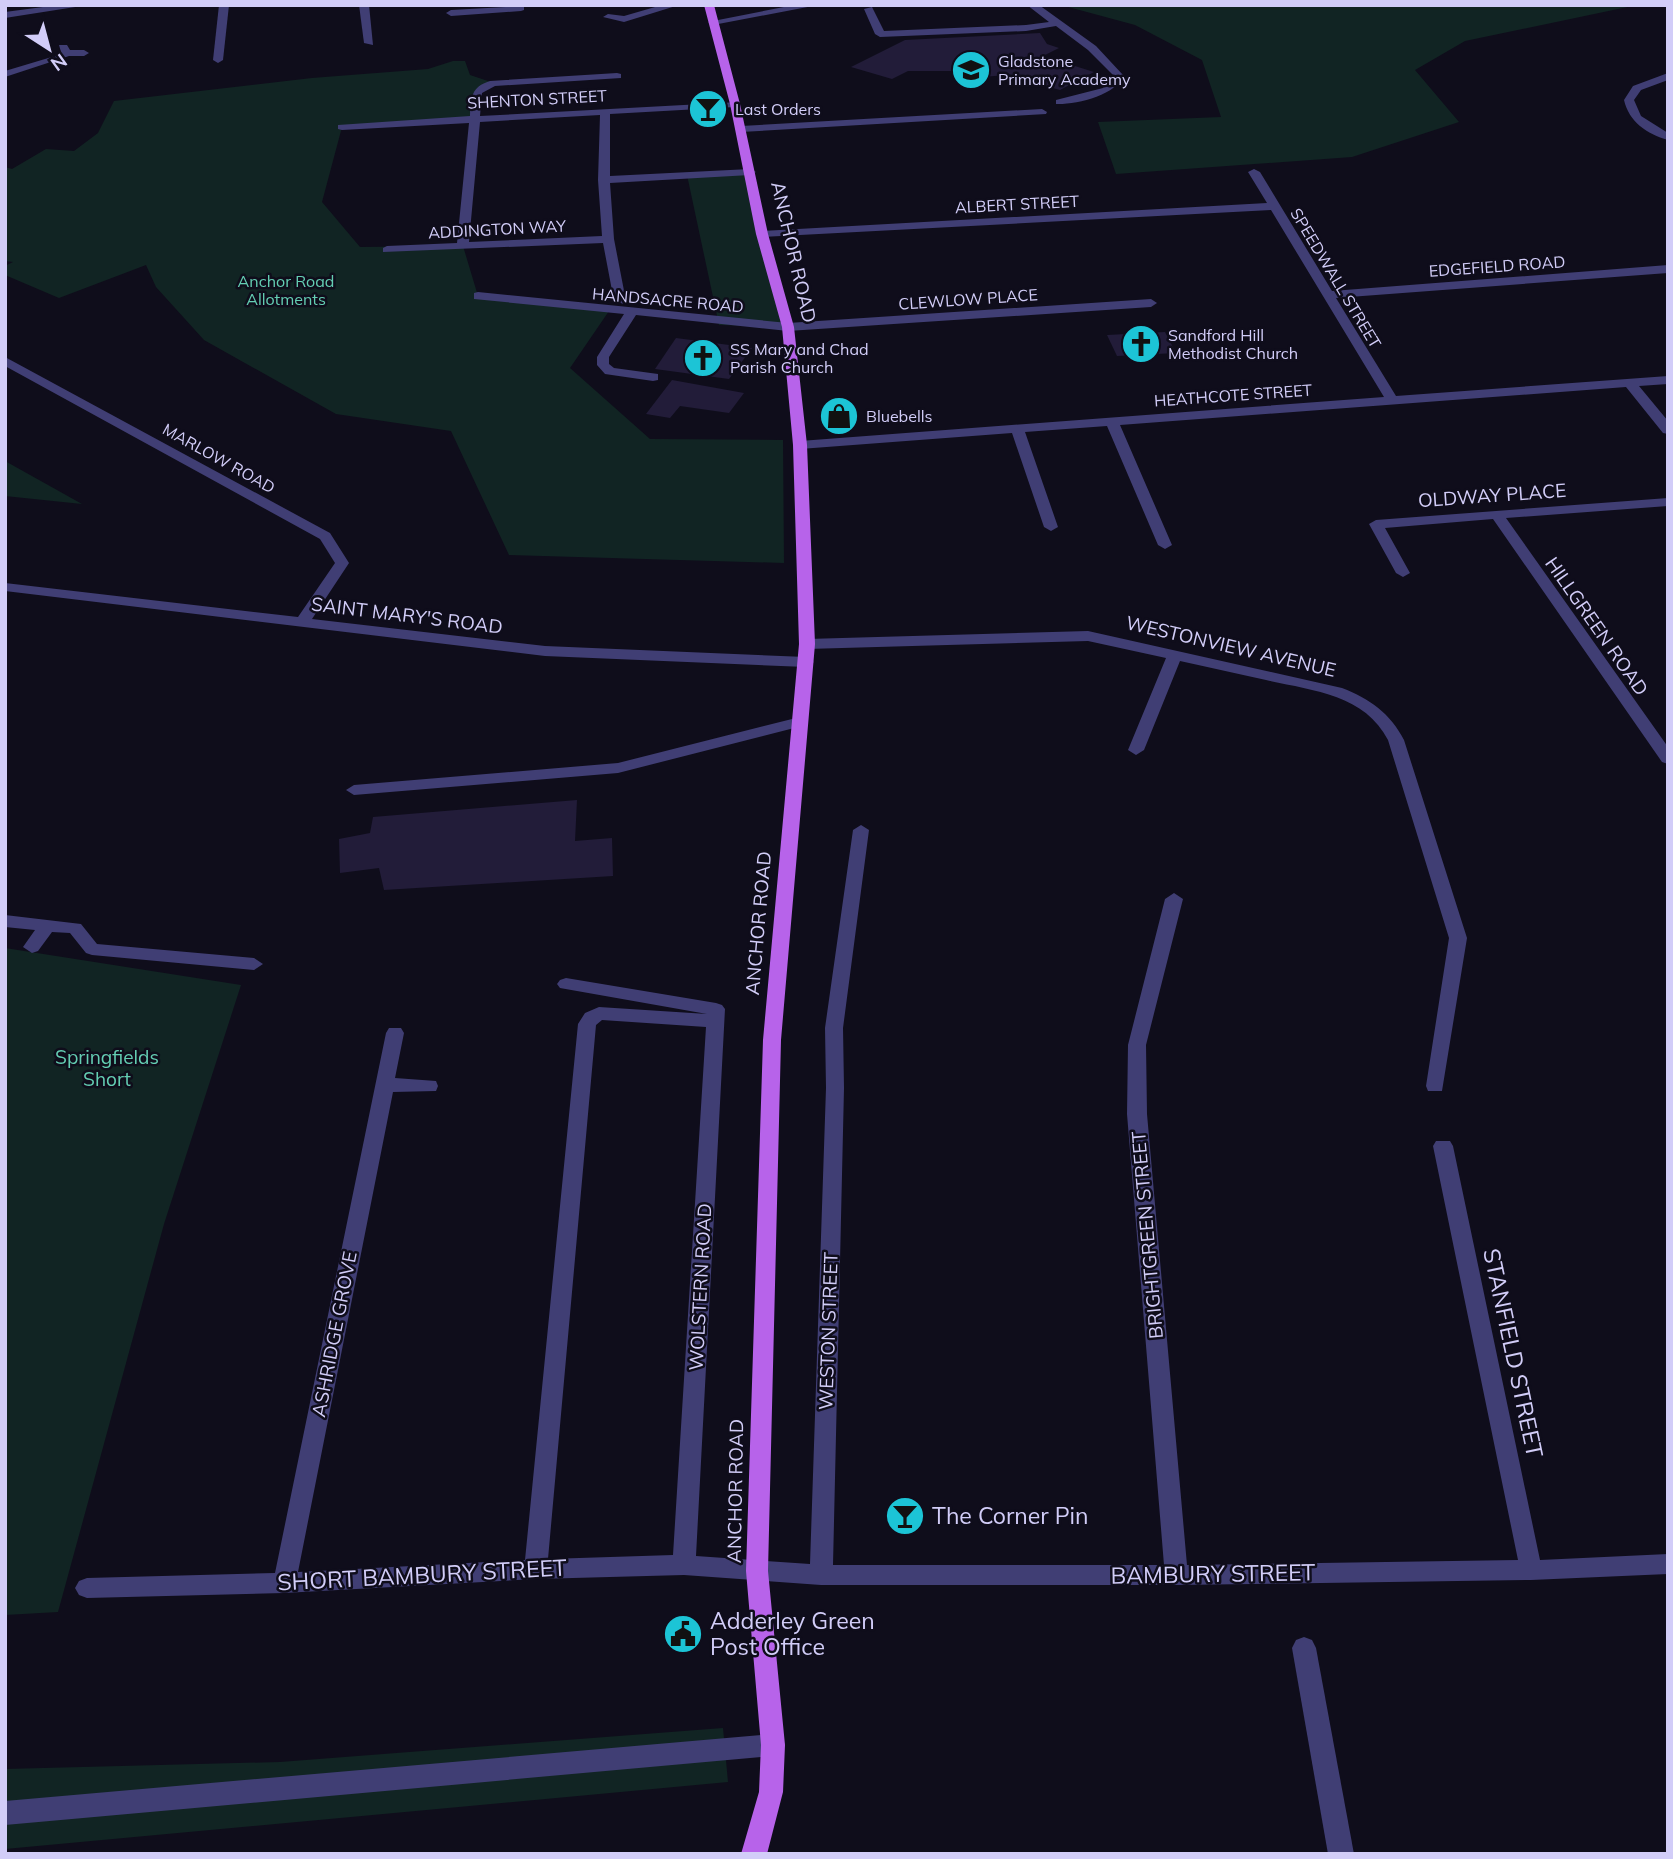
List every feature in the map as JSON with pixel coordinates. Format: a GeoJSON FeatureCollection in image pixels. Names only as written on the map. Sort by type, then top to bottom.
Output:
{"type":"FeatureCollection","features":[{"type":"Feature","properties":{"kind":"main road","name":"ANCHOR ROAD"},"geometry":{"type":"LineString","coordinates":[[709,5],[741,129],[762,234],[788,327],[800,445],[807,643],[772,1040],[757,1571],[774,1745],[771,1792],[754,1854]]}},
{"type":"Feature","properties":{"kind":"street"},"geometry":{"type":"LineString","coordinates":[[10,11],[83,5]]}},
{"type":"Feature","properties":{"kind":"street"},"geometry":{"type":"LineString","coordinates":[[218,60],[224,5]]}},
{"type":"Feature","properties":{"kind":"street"},"geometry":{"type":"LineString","coordinates":[[364,5],[369,43]]}},
{"type":"Feature","properties":{"kind":"street"},"geometry":{"type":"LineString","coordinates":[[608,17],[624,19],[674,5]]}},
{"type":"Feature","properties":{"kind":"street"},"geometry":{"type":"LineString","coordinates":[[713,22],[813,5]]}},
{"type":"Feature","properties":{"kind":"street"},"geometry":{"type":"LineString","coordinates":[[1032,5],[1092,48],[1118,75],[1116,82],[1107,90],[1059,102]]}},
{"type":"Feature","properties":{"kind":"street"},"geometry":{"type":"LineString","coordinates":[[450,14],[521,8]]}},
{"type":"Feature","properties":{"kind":"street"},"geometry":{"type":"LineString","coordinates":[[869,9],[880,34],[1026,28],[1059,23]]}},
{"type":"Feature","properties":{"kind":"street"},"geometry":{"type":"LineString","coordinates":[[5,74],[44,64],[65,50],[84,53]]}},
{"type":"Feature","properties":{"kind":"street"},"geometry":{"type":"LineString","coordinates":[[463,246],[477,118],[477,93],[482,87],[494,83],[617,76]]}},
{"type":"Feature","properties":{"kind":"street"},"geometry":{"type":"LineString","coordinates":[[1668,76],[1637,88],[1629,100],[1633,114],[1640,121],[1668,137]]}},
{"type":"Feature","properties":{"kind":"street","name":"SHENTON STREET"},"geometry":{"type":"LineString","coordinates":[[342,127],[735,104]]}},
{"type":"Feature","properties":{"kind":"street"},"geometry":{"type":"LineString","coordinates":[[605,111],[604,180],[608,239],[620,301]]}},
{"type":"Feature","properties":{"kind":"street"},"geometry":{"type":"LineString","coordinates":[[741,129],[1042,112]]}},
{"type":"Feature","properties":{"kind":"street"},"geometry":{"type":"LineString","coordinates":[[604,180],[750,172]]}},
{"type":"Feature","properties":{"kind":"street","name":"SPEEDWALL STREET"},"geometry":{"type":"LineString","coordinates":[[1254,173],[1392,400]]}},
{"type":"Feature","properties":{"kind":"street","name":"ALBERT STREET"},"geometry":{"type":"LineString","coordinates":[[762,234],[1273,206]]}},
{"type":"Feature","properties":{"kind":"street","name":"ADDINGTON WAY"},"geometry":{"type":"LineString","coordinates":[[387,250],[608,239]]}},
{"type":"Feature","properties":{"kind":"street","name":"EDGEFIELD ROAD"},"geometry":{"type":"LineString","coordinates":[[1328,295],[1668,270]]}},
{"type":"Feature","properties":{"kind":"street","name":"HANDSACRE ROAD"},"geometry":{"type":"LineString","coordinates":[[478,296],[550,298],[631,313],[788,327]]}},
{"type":"Feature","properties":{"kind":"street","name":"CLEWLOW PLACE"},"geometry":{"type":"LineString","coordinates":[[788,327],[1151,303]]}},
{"type":"Feature","properties":{"kind":"street"},"geometry":{"type":"LineString","coordinates":[[631,313],[603,357],[603,365],[610,371],[653,377]]}},
{"type":"Feature","properties":{"kind":"street","name":"MARLOW ROAD"},"geometry":{"type":"LineString","coordinates":[[5,360],[325,536],[342,563],[302,622]]}},
{"type":"Feature","properties":{"kind":"street","name":"HEATHCOTE STREET"},"geometry":{"type":"LineString","coordinates":[[800,445],[1668,380]]}},
{"type":"Feature","properties":{"kind":"street"},"geometry":{"type":"LineString","coordinates":[[1629,382],[1668,430]]}},
{"type":"Feature","properties":{"kind":"street"},"geometry":{"type":"LineString","coordinates":[[1112,422],[1166,545]]}},
{"type":"Feature","properties":{"kind":"street"},"geometry":{"type":"LineString","coordinates":[[1017,429],[1052,527]]}},
{"type":"Feature","properties":{"kind":"street","name":"OLDWAY PLACE"},"geometry":{"type":"LineString","coordinates":[[1403,573],[1376,524],[1668,502]]}},
{"type":"Feature","properties":{"kind":"street","name":"HILLGREEN ROAD"},"geometry":{"type":"LineString","coordinates":[[1496,514],[1668,759]]}},
{"type":"Feature","properties":{"kind":"street","name":"SAINT MARY'S ROAD"},"geometry":{"type":"LineString","coordinates":[[5,587],[545,651],[806,662]]}},
{"type":"Feature","properties":{"kind":"street","name":"WESTONVIEW AVENUE"},"geometry":{"type":"LineString","coordinates":[[807,643],[1088,636],[1337,691],[1376,712],[1392,730],[1458,938],[1435,1086]]}},
{"type":"Feature","properties":{"kind":"street"},"geometry":{"type":"LineString","coordinates":[[1136,750],[1175,655]]}},
{"type":"Feature","properties":{"kind":"street"},"geometry":{"type":"LineString","coordinates":[[354,790],[618,768],[800,722]]}},
{"type":"Feature","properties":{"kind":"street","name":"WESTON STREET"},"geometry":{"type":"LineString","coordinates":[[821,1575],[835,1088],[834,1028],[860,830]]}},
{"type":"Feature","properties":{"kind":"street","name":"BRIGHTGREEN STREET"},"geometry":{"type":"LineString","coordinates":[[1174,899],[1137,1045],[1137,1114],[1176,1575]]}},
{"type":"Feature","properties":{"kind":"street"},"geometry":{"type":"LineString","coordinates":[[5,921],[75,928],[92,949],[254,964]]}},
{"type":"Feature","properties":{"kind":"street"},"geometry":{"type":"LineString","coordinates":[[32,947],[48,925]]}},
{"type":"Feature","properties":{"kind":"street"},"geometry":{"type":"LineString","coordinates":[[565,984],[716,1015]]}},
{"type":"Feature","properties":{"kind":"street"},"geometry":{"type":"LineString","coordinates":[[536,1569],[587,1024],[599,1013],[716,1015]]}},
{"type":"Feature","properties":{"kind":"street","name":"WOLSTERN ROAD"},"geometry":{"type":"LineString","coordinates":[[684,1565],[716,1015]]}},
{"type":"Feature","properties":{"kind":"street","name":"ASHRIDGE GROVE"},"geometry":{"type":"LineString","coordinates":[[284,1583],[395,1033]]}},
{"type":"Feature","properties":{"kind":"street"},"geometry":{"type":"LineString","coordinates":[[384,1084],[429,1086]]}},
{"type":"Feature","properties":{"kind":"street","name":"STANFIELD STREET"},"geometry":{"type":"LineString","coordinates":[[1443,1146],[1531,1570]]}},
{"type":"Feature","properties":{"kind":"street","name":"BAMBURY STREET"},"geometry":{"type":"LineString","coordinates":[[757,1571],[821,1575],[1176,1575],[1531,1570],[1668,1564]]}},
{"type":"Feature","properties":{"kind":"street","name":"SHORT BAMBURY STREET"},"geometry":{"type":"LineString","coordinates":[[87,1588],[284,1583],[536,1569],[684,1565],[757,1571]]}},
{"type":"Feature","properties":{"kind":"street"},"geometry":{"type":"LineString","coordinates":[[1304,1648],[1341,1854]]}},
{"type":"Feature","properties":{"kind":"street"},"geometry":{"type":"LineString","coordinates":[[5,1813],[774,1745]]}},
{"type":"Feature","properties":{"kind":"green space"},"geometry":{"type":"Polygon","coordinates":[[[1061,5],[1637,5],[1465,41],[1415,70],[1459,122],[1352,157],[1116,174],[1098,122],[1221,117],[1202,60],[1135,25],[1061,5]]]}},
{"type":"Feature","properties":{"kind":"green space","name":"Anchor Road Allotments"},"geometry":{"type":"Polygon","coordinates":[[[453,61],[465,61],[470,75],[494,83],[482,87],[477,118],[342,127],[322,202],[360,247],[463,246],[478,296],[609,311],[570,368],[650,439],[783,440],[784,563],[509,555],[451,431],[336,414],[204,340],[156,287],[146,265],[59,298],[5,275],[5,266],[13,262],[5,261],[5,167],[12,169],[46,149],[74,151],[98,133],[114,101],[312,78],[428,69],[453,61]]]}},
{"type":"Feature","properties":{"kind":"green space"},"geometry":{"type":"Polygon","coordinates":[[[750,172],[788,327],[719,325],[687,175],[750,172]]]}},
{"type":"Feature","properties":{"kind":"green space"},"geometry":{"type":"Polygon","coordinates":[[[5,461],[82,504],[5,496],[5,461]]]}},
{"type":"Feature","properties":{"kind":"green space","name":"Springfields Short"},"geometry":{"type":"Polygon","coordinates":[[[5,948],[241,985],[164,1224],[58,1612],[5,1615],[5,948]]]}},
{"type":"Feature","properties":{"kind":"green space"},"geometry":{"type":"Polygon","coordinates":[[[723,1728],[728,1782],[5,1849],[5,1769],[280,1762],[723,1728]]]}},
{"type":"Feature","properties":{"kind":"building"},"geometry":{"type":"Polygon","coordinates":[[[1040,33],[1047,44],[1059,48],[1043,56],[1094,72],[1060,90],[1007,75],[982,77],[962,71],[908,71],[892,79],[851,67],[905,40],[1040,33]]]}},
{"type":"Feature","properties":{"kind":"building","name":"Sandford Hill Methodist Church"},"geometry":{"type":"Polygon","coordinates":[[[1165,332],[1176,353],[1117,356],[1107,335],[1165,332]]]}},
{"type":"Feature","properties":{"kind":"building","name":"SS Mary and Chad Parish Church"},"geometry":{"type":"Polygon","coordinates":[[[676,338],[752,348],[729,379],[655,369],[676,338]]]}},
{"type":"Feature","properties":{"kind":"building"},"geometry":{"type":"Polygon","coordinates":[[[672,380],[744,393],[729,413],[680,406],[670,418],[646,414],[672,380]]]}},
{"type":"Feature","properties":{"kind":"building"},"geometry":{"type":"Polygon","coordinates":[[[577,800],[575,841],[612,838],[613,876],[384,890],[379,868],[340,873],[339,839],[370,833],[373,817],[577,800]]]}},
{"type":"Feature","properties":{"kind":"place","name":"Gladstone Primary Academy"},"geometry":{"type":"Point","coordinates":[971,70]}},
{"type":"Feature","properties":{"kind":"place","name":"Last Orders"},"geometry":{"type":"Point","coordinates":[708,109]}},
{"type":"Feature","properties":{"kind":"place","name":"Sandford Hill Methodist Church"},"geometry":{"type":"Point","coordinates":[1141,344]}},
{"type":"Feature","properties":{"kind":"place","name":"SS Mary and Chad Parish Church"},"geometry":{"type":"Point","coordinates":[703,358]}},
{"type":"Feature","properties":{"kind":"place","name":"Bluebells"},"geometry":{"type":"Point","coordinates":[839,416]}},
{"type":"Feature","properties":{"kind":"place","name":"The Corner Pin"},"geometry":{"type":"Point","coordinates":[905,1516]}},
{"type":"Feature","properties":{"kind":"place","name":"Adderley Green Post Office"},"geometry":{"type":"Point","coordinates":[683,1634]}}]}
